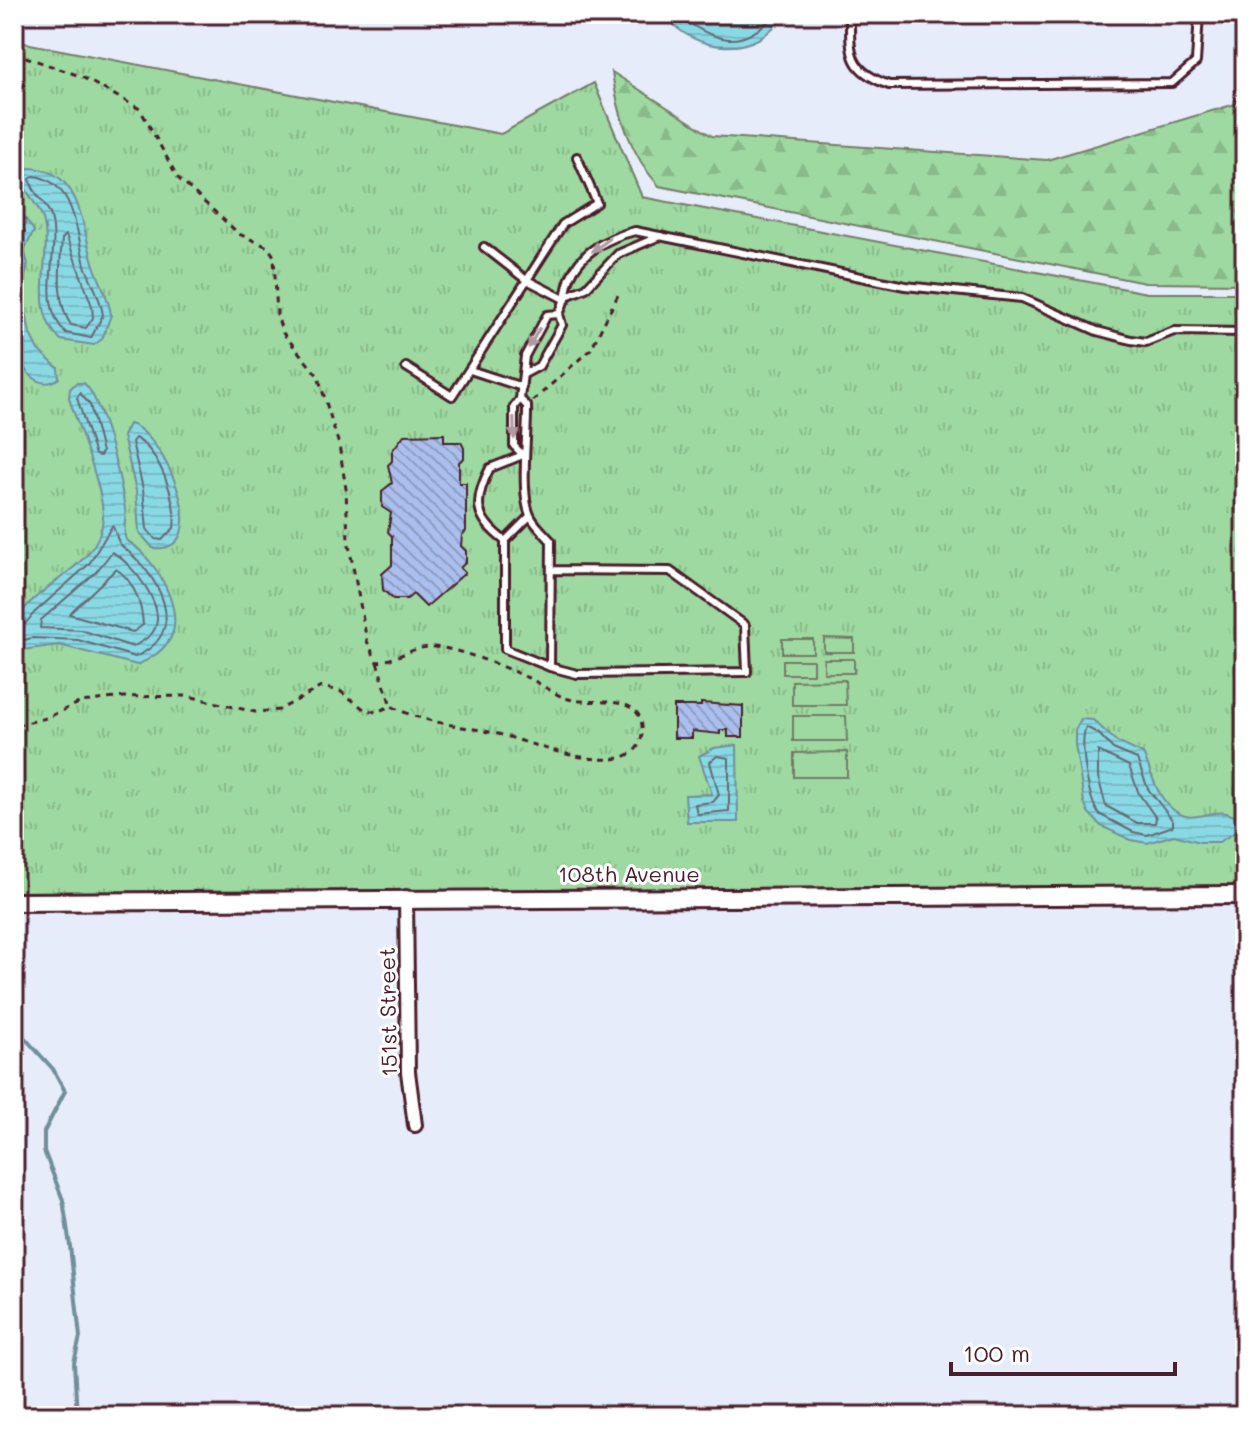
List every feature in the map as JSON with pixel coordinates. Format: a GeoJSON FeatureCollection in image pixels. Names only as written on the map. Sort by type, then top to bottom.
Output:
{"type":"FeatureCollection","features":[{"type":"Feature","properties":{"kind":"street","name":"108th Avenue"},"geometry":{"type":"LineString","coordinates":[[14,902],[406,897],[1245,895]]}},
{"type":"Feature","properties":{"kind":"street","name":"151st Street"},"geometry":{"type":"LineString","coordinates":[[406,897],[408,1072],[415,1125]]}},
{"type":"Feature","properties":{"kind":"lane"},"geometry":{"type":"LineString","coordinates":[[850,14],[850,44],[856,67],[868,77],[889,85],[905,85],[1172,83],[1196,62],[1199,14]]}},
{"type":"Feature","properties":{"kind":"lane"},"geometry":{"type":"LineString","coordinates":[[406,367],[452,396],[563,224],[597,203],[577,157]]}},
{"type":"Feature","properties":{"kind":"lane"},"geometry":{"type":"LineString","coordinates":[[524,374],[539,366],[562,325],[559,314],[568,298],[570,278],[595,247],[611,237],[635,231],[890,283],[1022,298],[1097,331],[1131,340],[1146,342],[1174,331],[1245,332]]}},
{"type":"Feature","properties":{"kind":"lane"},"geometry":{"type":"LineString","coordinates":[[568,298],[586,288],[618,254],[660,236]]}},
{"type":"Feature","properties":{"kind":"lane"},"geometry":{"type":"LineString","coordinates":[[484,247],[525,279],[568,298]]}},
{"type":"Feature","properties":{"kind":"lane"},"geometry":{"type":"LineString","coordinates":[[523,455],[514,446],[514,407],[520,399],[525,356],[547,315],[559,314]]}},
{"type":"Feature","properties":{"kind":"lane"},"geometry":{"type":"LineString","coordinates":[[470,370],[522,387]]}},
{"type":"Feature","properties":{"kind":"lane"},"geometry":{"type":"LineString","coordinates":[[520,399],[527,406],[529,444],[523,455],[530,516],[551,541],[550,667]]}},
{"type":"Feature","properties":{"kind":"lane"},"geometry":{"type":"LineString","coordinates":[[505,541],[489,529],[480,514],[481,485],[490,468],[523,455]]}},
{"type":"Feature","properties":{"kind":"lane"},"geometry":{"type":"LineString","coordinates":[[530,516],[505,541],[505,649],[577,674],[747,672],[745,625],[670,571],[551,570]]}},
{"type":"Feature","properties":{"kind":"path"},"geometry":{"type":"LineString","coordinates":[[14,53],[80,76],[140,109],[178,178],[239,234],[268,247],[274,256],[277,316],[294,349],[318,376],[339,445],[346,489],[348,540],[367,641],[391,706]]}},
{"type":"Feature","properties":{"kind":"path"},"geometry":{"type":"LineString","coordinates":[[527,406],[591,349],[619,293]]}},
{"type":"Feature","properties":{"kind":"path"},"geometry":{"type":"LineString","coordinates":[[14,726],[46,718],[81,702],[124,697],[188,696],[255,712],[279,710],[321,687],[340,691],[364,709],[376,712],[391,706],[429,723],[501,735],[603,761],[623,758],[639,744],[642,725],[634,710],[614,701],[570,700],[524,675],[439,647],[409,650],[377,662]]}},
{"type":"Feature","properties":{"kind":"green space"},"geometry":{"type":"Polygon","coordinates":[[[14,41],[501,134],[594,83],[642,197],[1147,293],[1245,293],[1245,887],[14,892],[14,41]]]}},
{"type":"Feature","properties":{"kind":"green space"},"geometry":{"type":"Polygon","coordinates":[[[612,72],[712,136],[1047,160],[1245,101],[1245,284],[1145,283],[659,186],[640,161],[627,133],[612,72]]]}},
{"type":"Feature","properties":{"kind":"green space"},"geometry":{"type":"Polygon","coordinates":[[[824,638],[854,639],[854,652],[824,652],[824,638]]]}},
{"type":"Feature","properties":{"kind":"green space"},"geometry":{"type":"Polygon","coordinates":[[[782,639],[813,639],[813,653],[782,653],[782,639]]]}},
{"type":"Feature","properties":{"kind":"green space"},"geometry":{"type":"Polygon","coordinates":[[[824,659],[854,659],[854,673],[824,673],[824,659]]]}},
{"type":"Feature","properties":{"kind":"green space"},"geometry":{"type":"Polygon","coordinates":[[[783,660],[813,660],[813,674],[783,674],[783,660]]]}},
{"type":"Feature","properties":{"kind":"green space"},"geometry":{"type":"Polygon","coordinates":[[[845,680],[846,705],[792,705],[792,681],[845,680]]]}},
{"type":"Feature","properties":{"kind":"green space"},"geometry":{"type":"Polygon","coordinates":[[[793,716],[846,716],[847,741],[793,741],[793,716]]]}},
{"type":"Feature","properties":{"kind":"green space"},"geometry":{"type":"Polygon","coordinates":[[[847,752],[847,777],[794,777],[794,753],[847,752]]]}},
{"type":"Feature","properties":{"kind":"water"},"geometry":{"type":"Polygon","coordinates":[[[664,14],[783,14],[772,29],[758,39],[742,45],[725,46],[708,44],[691,37],[664,14]]]}},
{"type":"Feature","properties":{"kind":"water"},"geometry":{"type":"Polygon","coordinates":[[[29,168],[47,171],[61,179],[77,204],[111,315],[102,339],[94,345],[61,340],[45,313],[43,219],[20,175],[29,168]]]}},
{"type":"Feature","properties":{"kind":"water"},"geometry":{"type":"Polygon","coordinates":[[[14,202],[34,231],[24,250],[28,264],[22,289],[30,334],[38,350],[58,368],[59,378],[51,382],[36,380],[30,375],[19,360],[14,345],[11,292],[14,202]]]}},
{"type":"Feature","properties":{"kind":"water"},"geometry":{"type":"Polygon","coordinates":[[[76,383],[84,383],[91,392],[104,423],[123,496],[126,540],[146,557],[164,582],[174,611],[174,625],[168,642],[156,654],[137,665],[59,645],[14,651],[14,626],[22,611],[78,564],[99,536],[103,518],[99,492],[69,398],[70,389],[76,383]]]}},
{"type":"Feature","properties":{"kind":"water"},"geometry":{"type":"Polygon","coordinates":[[[129,424],[143,432],[157,447],[178,491],[183,514],[181,533],[172,545],[153,548],[139,532],[136,491],[123,436],[129,424]]]}},
{"type":"Feature","properties":{"kind":"water"},"geometry":{"type":"Polygon","coordinates":[[[1081,719],[1093,720],[1117,742],[1143,754],[1160,795],[1174,811],[1193,817],[1220,812],[1229,814],[1238,819],[1237,831],[1219,842],[1200,842],[1174,835],[1147,843],[1131,840],[1101,826],[1088,812],[1084,802],[1075,744],[1075,730],[1081,719]]]}},
{"type":"Feature","properties":{"kind":"water"},"geometry":{"type":"Polygon","coordinates":[[[737,745],[738,822],[687,822],[685,795],[712,794],[699,756],[714,748],[737,745]]]}},
{"type":"Feature","properties":{"kind":"building"},"geometry":{"type":"Polygon","coordinates":[[[444,434],[444,442],[461,442],[464,448],[464,458],[459,462],[459,483],[466,483],[466,531],[462,535],[461,546],[466,551],[466,562],[460,568],[465,573],[426,607],[413,594],[407,599],[393,599],[383,590],[382,574],[392,565],[392,536],[388,532],[391,513],[382,507],[382,491],[392,483],[388,465],[392,461],[392,451],[404,435],[444,434]]]}},
{"type":"Feature","properties":{"kind":"building"},"geometry":{"type":"Polygon","coordinates":[[[701,703],[743,706],[743,737],[728,737],[728,730],[720,730],[720,734],[692,731],[692,738],[674,738],[674,706],[701,706],[701,703]]]}},
{"type":"Feature","properties":{"kind":"waterway"},"geometry":{"type":"LineString","coordinates":[[14,1026],[53,1069],[65,1091],[44,1132],[44,1151],[63,1200],[70,1246],[80,1337],[74,1363],[77,1416]]}}]}
